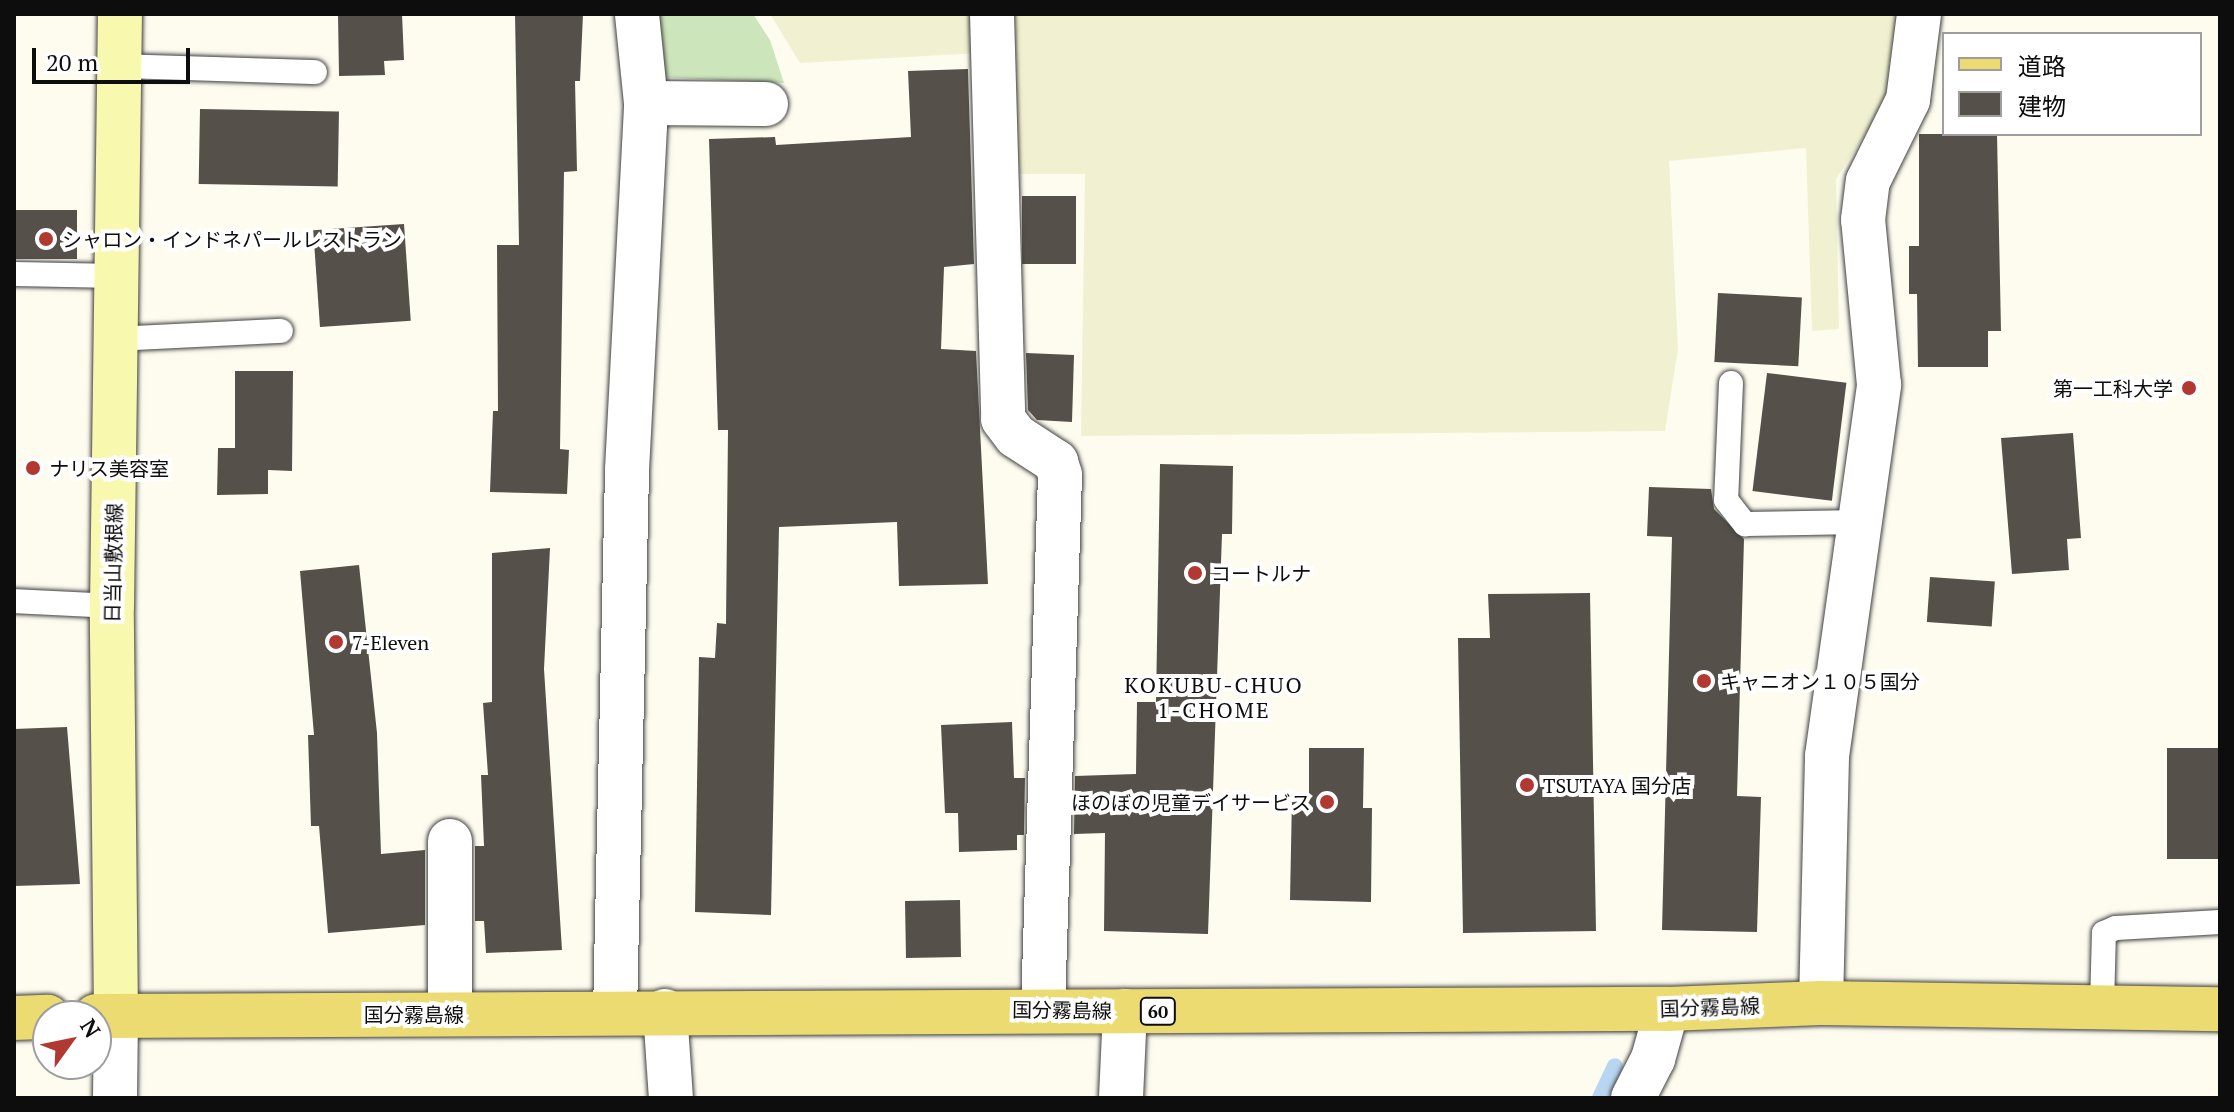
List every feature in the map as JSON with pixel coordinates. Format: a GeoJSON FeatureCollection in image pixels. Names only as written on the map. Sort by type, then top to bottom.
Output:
{"type":"FeatureCollection","features":[{"type":"Feature","properties":{"kind":"main road","name":"日当山敷根線"},"geometry":{"type":"LineString","coordinates":[[106,1000],[120,14]]}},
{"type":"Feature","properties":{"kind":"main road","name":"国分霧島線"},"geometry":{"type":"LineString","coordinates":[[112,1016],[1043,1008],[1125,1011],[1667,1009],[1821,1003],[2220,1009]]}},
{"type":"Feature","properties":{"kind":"street"},"geometry":{"type":"LineString","coordinates":[[615,1013],[627,470],[646,103],[637,14]]}},
{"type":"Feature","properties":{"kind":"street"},"geometry":{"type":"LineString","coordinates":[[992,14],[1003,419],[1016,436],[1056,462],[1060,475],[1043,1008]]}},
{"type":"Feature","properties":{"kind":"street"},"geometry":{"type":"LineString","coordinates":[[1821,1003],[1827,756],[1863,522],[1879,385],[1863,220],[1868,181],[1908,100],[1919,14]]}},
{"type":"Feature","properties":{"kind":"street"},"geometry":{"type":"LineString","coordinates":[[646,103],[766,104]]}},
{"type":"Feature","properties":{"kind":"street"},"geometry":{"type":"LineString","coordinates":[[450,841],[450,1013]]}},
{"type":"Feature","properties":{"kind":"street"},"geometry":{"type":"LineString","coordinates":[[1633,1098],[1653,1059],[1667,1009]]}},
{"type":"Feature","properties":{"kind":"street"},"geometry":{"type":"LineString","coordinates":[[665,1011],[671,1098]]}},
{"type":"Feature","properties":{"kind":"street"},"geometry":{"type":"LineString","coordinates":[[1121,1098],[1125,1011]]}},
{"type":"Feature","properties":{"kind":"street"},"geometry":{"type":"LineString","coordinates":[[112,1071],[115,1098]]}},
{"type":"Feature","properties":{"kind":"lane"},"geometry":{"type":"LineString","coordinates":[[120,66],[315,72]]}},
{"type":"Feature","properties":{"kind":"lane"},"geometry":{"type":"LineString","coordinates":[[14,274],[118,276]]}},
{"type":"Feature","properties":{"kind":"lane"},"geometry":{"type":"LineString","coordinates":[[116,339],[281,331]]}},
{"type":"Feature","properties":{"kind":"lane"},"geometry":{"type":"LineString","coordinates":[[1731,383],[1726,500],[1745,524],[1863,522]]}},
{"type":"Feature","properties":{"kind":"lane"},"geometry":{"type":"LineString","coordinates":[[14,601],[112,606]]}},
{"type":"Feature","properties":{"kind":"lane"},"geometry":{"type":"LineString","coordinates":[[2102,1007],[2104,933],[2116,928],[2220,922]]}},
{"type":"Feature","properties":{"kind":"green space"},"geometry":{"type":"Polygon","coordinates":[[[655,14],[753,14],[770,40],[784,83],[657,77],[655,14]]]}},
{"type":"Feature","properties":{"kind":"green space"},"geometry":{"type":"Polygon","coordinates":[[[770,14],[979,14],[980,53],[800,63],[770,14]]]}},
{"type":"Feature","properties":{"kind":"green space"},"geometry":{"type":"Polygon","coordinates":[[[1006,14],[1906,14],[1907,35],[1879,113],[1836,179],[1839,329],[1812,331],[1806,148],[1669,161],[1678,349],[1665,431],[1081,436],[1085,174],[1019,174],[1006,14]]]}},
{"type":"Feature","properties":{"kind":"building"},"geometry":{"type":"Polygon","coordinates":[[[338,14],[402,14],[404,60],[384,61],[385,75],[339,76],[338,14]]]}},
{"type":"Feature","properties":{"kind":"building"},"geometry":{"type":"Polygon","coordinates":[[[515,14],[583,14],[580,81],[575,81],[577,171],[564,172],[560,449],[569,450],[567,494],[490,492],[493,411],[498,411],[497,245],[519,245],[515,14]]]}},
{"type":"Feature","properties":{"kind":"building"},"geometry":{"type":"Polygon","coordinates":[[[968,69],[974,264],[944,267],[941,349],[976,351],[988,584],[899,586],[897,522],[779,527],[771,915],[695,912],[699,657],[715,658],[717,623],[726,624],[728,430],[718,430],[709,139],[775,137],[776,145],[911,137],[908,71],[968,69]]]}},
{"type":"Feature","properties":{"kind":"building"},"geometry":{"type":"Polygon","coordinates":[[[200,109],[339,111],[338,186],[199,184],[200,109]]]}},
{"type":"Feature","properties":{"kind":"building"},"geometry":{"type":"Polygon","coordinates":[[[1919,134],[1997,136],[2001,331],[1988,331],[1988,367],[1918,367],[1917,294],[1909,294],[1909,246],[1919,246],[1919,134]]]}},
{"type":"Feature","properties":{"kind":"building"},"geometry":{"type":"Polygon","coordinates":[[[1022,196],[1076,196],[1076,264],[1022,264],[1022,196]]]}},
{"type":"Feature","properties":{"kind":"building","name":"シャロン・インドネパールレストラン"},"geometry":{"type":"Polygon","coordinates":[[[14,210],[77,210],[77,259],[14,259],[14,210]]]}},
{"type":"Feature","properties":{"kind":"building"},"geometry":{"type":"Polygon","coordinates":[[[404,224],[411,321],[320,327],[313,230],[404,224]]]}},
{"type":"Feature","properties":{"kind":"building"},"geometry":{"type":"Polygon","coordinates":[[[1718,293],[1802,297],[1798,366],[1714,362],[1718,293]]]}},
{"type":"Feature","properties":{"kind":"building"},"geometry":{"type":"Polygon","coordinates":[[[1026,353],[1074,355],[1072,422],[1037,420],[1028,410],[1026,353]]]}},
{"type":"Feature","properties":{"kind":"building"},"geometry":{"type":"Polygon","coordinates":[[[235,371],[293,371],[292,471],[268,470],[268,494],[217,495],[218,448],[235,448],[235,371]]]}},
{"type":"Feature","properties":{"kind":"building"},"geometry":{"type":"Polygon","coordinates":[[[1767,373],[1846,383],[1832,501],[1752,491],[1767,373]]]}},
{"type":"Feature","properties":{"kind":"building"},"geometry":{"type":"Polygon","coordinates":[[[2073,433],[2081,538],[2067,539],[2069,570],[2012,574],[2001,438],[2073,433]]]}},
{"type":"Feature","properties":{"kind":"building"},"geometry":{"type":"Polygon","coordinates":[[[1160,464],[1233,466],[1232,534],[1222,534],[1208,934],[1104,931],[1105,833],[1074,834],[1075,776],[1136,774],[1137,702],[1156,702],[1160,464]]]}},
{"type":"Feature","properties":{"kind":"building","name":"キャニオン１０５国分"},"geometry":{"type":"Polygon","coordinates":[[[1649,487],[1711,489],[1714,509],[1744,539],[1737,796],[1761,797],[1757,932],[1662,930],[1672,537],[1647,536],[1649,487]]]}},
{"type":"Feature","properties":{"kind":"building"},"geometry":{"type":"Polygon","coordinates":[[[550,548],[544,669],[562,950],[486,953],[484,921],[475,921],[475,846],[484,846],[481,775],[488,775],[483,703],[492,702],[492,553],[550,548]]]}},
{"type":"Feature","properties":{"kind":"building"},"geometry":{"type":"Polygon","coordinates":[[[359,565],[377,733],[381,854],[425,850],[425,925],[328,933],[319,826],[311,826],[308,735],[314,735],[300,571],[359,565]]]}},
{"type":"Feature","properties":{"kind":"building"},"geometry":{"type":"Polygon","coordinates":[[[1930,577],[1995,582],[1992,626],[1927,622],[1930,577]]]}},
{"type":"Feature","properties":{"kind":"building","name":"TSUTAYA 国分店"},"geometry":{"type":"Polygon","coordinates":[[[1590,593],[1596,931],[1463,933],[1458,638],[1490,638],[1488,594],[1590,593]]]}},
{"type":"Feature","properties":{"kind":"building"},"geometry":{"type":"Polygon","coordinates":[[[1012,722],[1014,778],[1025,778],[1024,835],[1017,835],[1017,850],[959,852],[958,813],[945,813],[941,725],[1012,722]]]}},
{"type":"Feature","properties":{"kind":"building"},"geometry":{"type":"Polygon","coordinates":[[[67,727],[80,884],[14,886],[14,729],[67,727]]]}},
{"type":"Feature","properties":{"kind":"building","name":"ほのぼの児童デイサービス"},"geometry":{"type":"Polygon","coordinates":[[[1309,748],[1364,748],[1363,808],[1372,808],[1371,902],[1290,900],[1292,797],[1309,797],[1309,748]]]}},
{"type":"Feature","properties":{"kind":"building"},"geometry":{"type":"Polygon","coordinates":[[[2167,748],[2220,748],[2220,859],[2167,859],[2167,748]]]}},
{"type":"Feature","properties":{"kind":"building"},"geometry":{"type":"Polygon","coordinates":[[[960,900],[961,957],[906,958],[905,901],[960,900]]]}},
{"type":"Feature","properties":{"kind":"waterway"},"geometry":{"type":"LineString","coordinates":[[1600,1098],[1615,1066]]}},
{"type":"Feature","properties":{"kind":"place","name":"シャロン・インドネパールレストラン"},"geometry":{"type":"Point","coordinates":[46,239]}},
{"type":"Feature","properties":{"kind":"place","name":"第一工科大学"},"geometry":{"type":"Point","coordinates":[2189,388]}},
{"type":"Feature","properties":{"kind":"place","name":"ナリス美容室"},"geometry":{"type":"Point","coordinates":[33,468]}},
{"type":"Feature","properties":{"kind":"place","name":"コートルナ"},"geometry":{"type":"Point","coordinates":[1195,573]}},
{"type":"Feature","properties":{"kind":"place","name":"7-Eleven"},"geometry":{"type":"Point","coordinates":[336,642]}},
{"type":"Feature","properties":{"kind":"place","name":"キャニオン１０５国分"},"geometry":{"type":"Point","coordinates":[1704,681]}},
{"type":"Feature","properties":{"kind":"place","name":"TSUTAYA 国分店"},"geometry":{"type":"Point","coordinates":[1527,785]}},
{"type":"Feature","properties":{"kind":"place","name":"ほのぼの児童デイサービス"},"geometry":{"type":"Point","coordinates":[1327,802]}},
{"type":"Feature","properties":{"kind":"district","name":"KOKUBU-CHUO 1-CHOME"},"geometry":{"type":"Point","coordinates":[1214,696]}}]}
